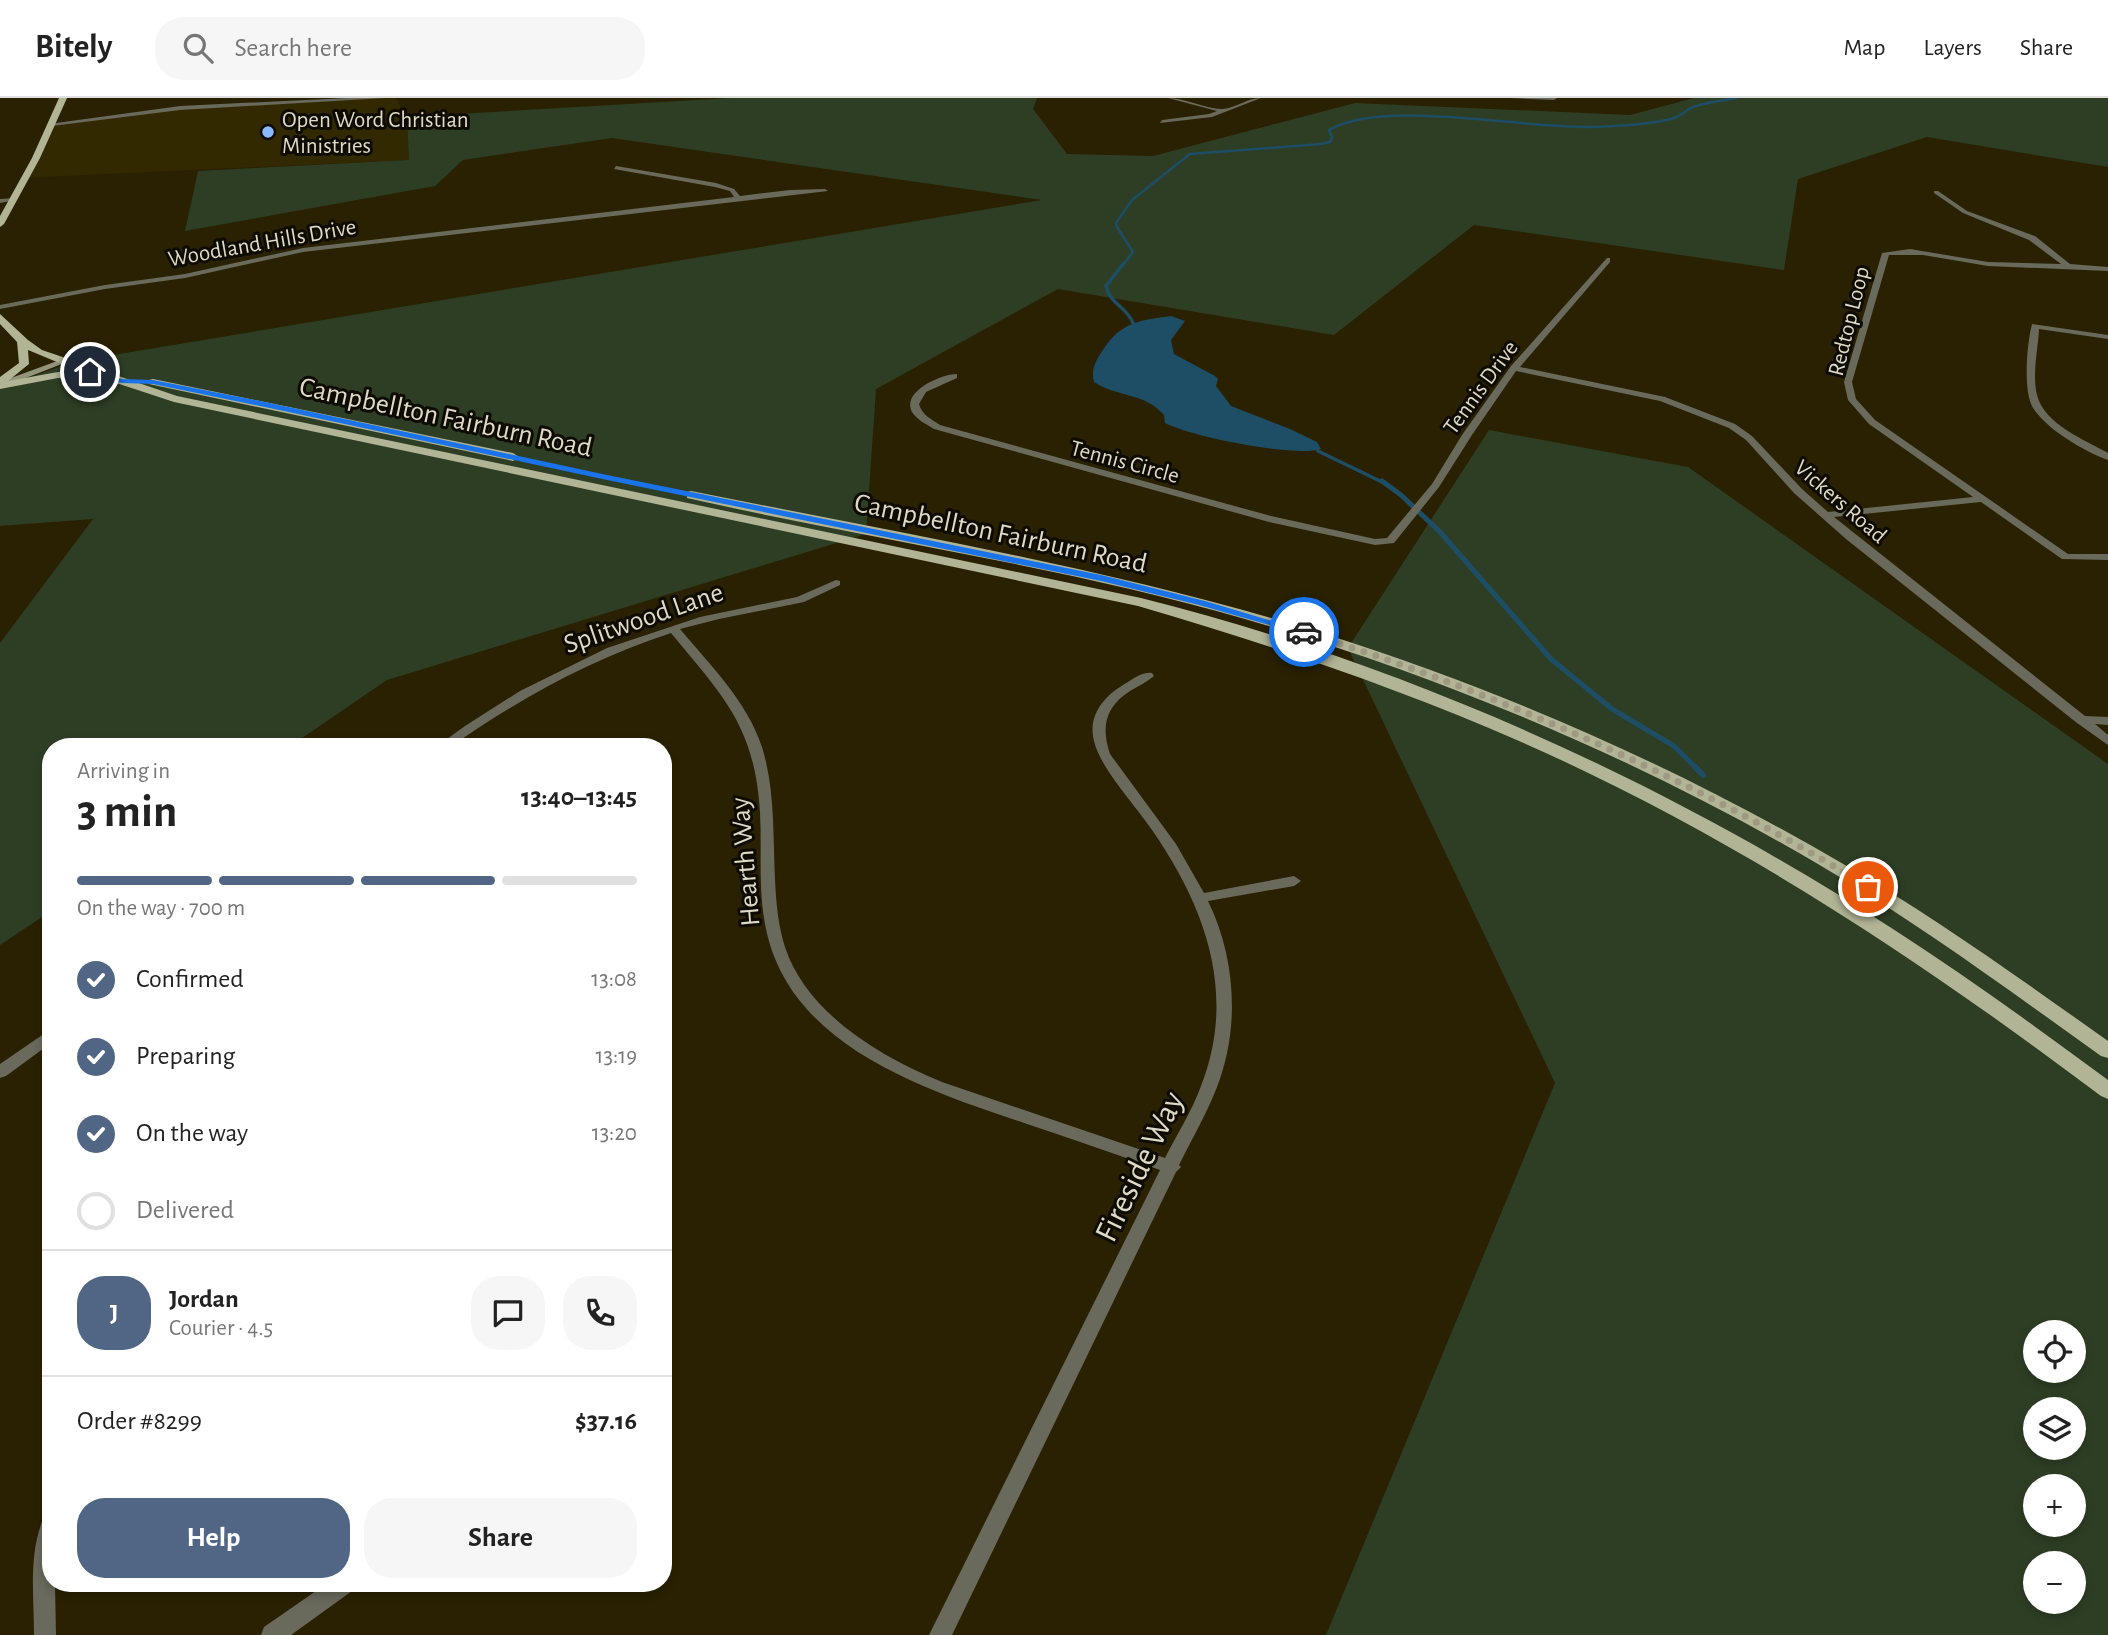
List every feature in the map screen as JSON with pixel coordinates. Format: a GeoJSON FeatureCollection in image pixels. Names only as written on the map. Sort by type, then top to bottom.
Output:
{"type":"FeatureCollection","features":[{"type":"Feature","properties":{"kind":"main road"},"geometry":{"type":"LineString","coordinates":[[0,224],[64,98]]}},
{"type":"Feature","properties":{"kind":"main road","name":"Campbellton Fairburn Road"},"geometry":{"type":"LineString","coordinates":[[0,317],[7,328],[22,341],[63,362],[174,399],[1141,602],[1274,640],[1365,671],[1523,735],[1633,787],[1725,836],[1906,946],[2108,1091]]}},
{"type":"Feature","properties":{"kind":"main road"},"geometry":{"type":"LineString","coordinates":[[0,384],[24,364],[22,341]]}},
{"type":"Feature","properties":{"kind":"main road"},"geometry":{"type":"LineString","coordinates":[[0,384],[63,362]]}},
{"type":"Feature","properties":{"kind":"main road"},"geometry":{"type":"LineString","coordinates":[[0,384],[58,375],[87,375],[122,381]]}},
{"type":"Feature","properties":{"kind":"main road","name":"Campbellton Fairburn Road"},"geometry":{"type":"LineString","coordinates":[[122,381],[153,382],[265,404],[1101,578],[1227,610],[1357,649],[1545,720],[1676,780],[1756,822],[1910,913],[2108,1051]]}},
{"type":"Feature","properties":{"kind":"street"},"geometry":{"type":"LineString","coordinates":[[52,124],[180,108],[382,98]]}},
{"type":"Feature","properties":{"kind":"street"},"geometry":{"type":"LineString","coordinates":[[1171,98],[1225,111]]}},
{"type":"Feature","properties":{"kind":"street"},"geometry":{"type":"LineString","coordinates":[[1162,122],[1210,116],[1258,98]]}},
{"type":"Feature","properties":{"kind":"street"},"geometry":{"type":"LineString","coordinates":[[1513,98],[1554,98]]}},
{"type":"Feature","properties":{"kind":"street"},"geometry":{"type":"LineString","coordinates":[[617,168],[716,185],[732,190],[739,199]]}},
{"type":"Feature","properties":{"kind":"street","name":"Woodland Hills Drive"},"geometry":{"type":"LineString","coordinates":[[0,307],[105,287],[185,276],[303,250],[531,220],[825,191]]}},
{"type":"Feature","properties":{"kind":"street"},"geometry":{"type":"LineString","coordinates":[[1937,192],[1965,212],[2032,237],[2066,264]]}},
{"type":"Feature","properties":{"kind":"street"},"geometry":{"type":"LineString","coordinates":[[0,201],[14,199]]}},
{"type":"Feature","properties":{"kind":"street","name":"Redtop Loop"},"geometry":{"type":"LineString","coordinates":[[2108,269],[2066,264],[1991,264],[1901,250],[1885,253],[1848,382],[1852,400],[1872,422],[2066,557],[2108,556]]}},
{"type":"Feature","properties":{"kind":"street","name":"Tennis Drive"},"geometry":{"type":"LineString","coordinates":[[1391,541],[1436,485],[1514,368],[1607,260]]}},
{"type":"Feature","properties":{"kind":"street"},"geometry":{"type":"LineString","coordinates":[[2108,337],[2035,326],[2032,387],[2034,400],[2053,424],[2108,457]]}},
{"type":"Feature","properties":{"kind":"street","name":"Vickers Road"},"geometry":{"type":"LineString","coordinates":[[1514,368],[1662,399],[1719,419],[1749,438],[1798,491],[1826,515],[2108,741]]}},
{"type":"Feature","properties":{"kind":"street","name":"Tennis Circle"},"geometry":{"type":"LineString","coordinates":[[954,376],[928,386],[914,400],[918,415],[937,427],[1269,519],[1376,542],[1391,541]]}},
{"type":"Feature","properties":{"kind":"street"},"geometry":{"type":"LineString","coordinates":[[1826,515],[1983,499]]}},
{"type":"Feature","properties":{"kind":"street","name":"Splitwood Lane"},"geometry":{"type":"LineString","coordinates":[[455,738],[501,706],[552,677],[612,649],[673,628],[733,612],[806,598],[836,583]]}},
{"type":"Feature","properties":{"kind":"street","name":"Hearth Way"},"geometry":{"type":"LineString","coordinates":[[673,628],[734,705],[755,743],[764,779],[772,926],[784,963],[805,995],[849,1039],[905,1073],[1171,1167]]}},
{"type":"Feature","properties":{"kind":"street","name":"Fireside Way"},"geometry":{"type":"LineString","coordinates":[[940,1635],[1210,1085],[1224,1023],[1222,958],[1202,898],[1184,866],[1104,754],[1097,739],[1098,719],[1108,701],[1125,687],[1148,676]]}},
{"type":"Feature","properties":{"kind":"street"},"geometry":{"type":"LineString","coordinates":[[2081,720],[2108,721]]}},
{"type":"Feature","properties":{"kind":"street"},"geometry":{"type":"LineString","coordinates":[[1202,898],[1294,881]]}},
{"type":"Feature","properties":{"kind":"street"},"geometry":{"type":"LineString","coordinates":[[0,1072],[42,1042]]}},
{"type":"Feature","properties":{"kind":"street"},"geometry":{"type":"LineString","coordinates":[[44,1592],[45,1635]]}},
{"type":"Feature","properties":{"kind":"street"},"geometry":{"type":"LineString","coordinates":[[272,1635],[333,1592]]}},
{"type":"Feature","properties":{"kind":"shaded area"},"geometry":{"type":"Polygon","coordinates":[[[396,98],[407,117],[409,160],[21,178],[50,126],[155,111],[396,98]]]}},
{"type":"Feature","properties":{"kind":"green space"},"geometry":{"type":"Polygon","coordinates":[[[730,98],[1037,98],[1033,109],[1067,154],[1153,156],[1355,103],[1630,115],[1694,98],[2108,98],[2108,167],[1927,137],[1798,179],[1784,270],[1474,225],[1334,335],[1058,289],[876,389],[866,534],[387,680],[302,738],[42,738],[42,917],[0,945],[0,643],[93,519],[0,526],[0,387],[77,361],[1042,200],[612,138],[463,160],[435,186],[185,231],[198,171],[409,160],[407,117],[730,98]]]}},
{"type":"Feature","properties":{"kind":"green space"},"geometry":{"type":"Polygon","coordinates":[[[1489,430],[1688,467],[2108,764],[2108,1635],[1326,1635],[1555,1083],[1348,648],[1489,430]]]}},
{"type":"Feature","properties":{"kind":"water"},"geometry":{"type":"Polygon","coordinates":[[[1171,316],[1185,321],[1171,340],[1174,354],[1215,376],[1218,379],[1216,386],[1231,406],[1290,429],[1317,442],[1321,449],[1289,451],[1196,434],[1165,423],[1164,415],[1149,403],[1094,382],[1093,372],[1097,359],[1121,330],[1137,322],[1171,316]]]}},
{"type":"Feature","properties":{"kind":"waterway"},"geometry":{"type":"LineString","coordinates":[[1123,265],[1133,252],[1116,223],[1132,200],[1190,154],[1321,144],[1330,142],[1332,137],[1329,130],[1353,121],[1383,116],[1455,117],[1592,127],[1671,119],[1700,105],[1736,98]]}},
{"type":"Feature","properties":{"kind":"waterway"},"geometry":{"type":"LineString","coordinates":[[1124,263],[1106,286],[1111,297],[1133,323]]}},
{"type":"Feature","properties":{"kind":"waterway"},"geometry":{"type":"LineString","coordinates":[[1318,451],[1384,483]]}},
{"type":"Feature","properties":{"kind":"waterway"},"geometry":{"type":"LineString","coordinates":[[1382,481],[1440,532],[1551,659],[1612,709],[1674,746],[1703,775]]}},
{"type":"Feature","properties":{"kind":"way so far"},"geometry":{"type":"LineString","coordinates":[[1304,632],[1447,681],[1610,748],[1767,828],[1868,887]]}},
{"type":"Feature","properties":{"kind":"place","name":"Open Word Christian Ministries"},"geometry":{"type":"Point","coordinates":[268,132]}},
{"type":"Feature","properties":{"kind":"route"},"geometry":{"type":"LineString","coordinates":[[90,372],[122,381],[153,382],[265,404],[607,478],[1101,578],[1304,632]]}}]}
